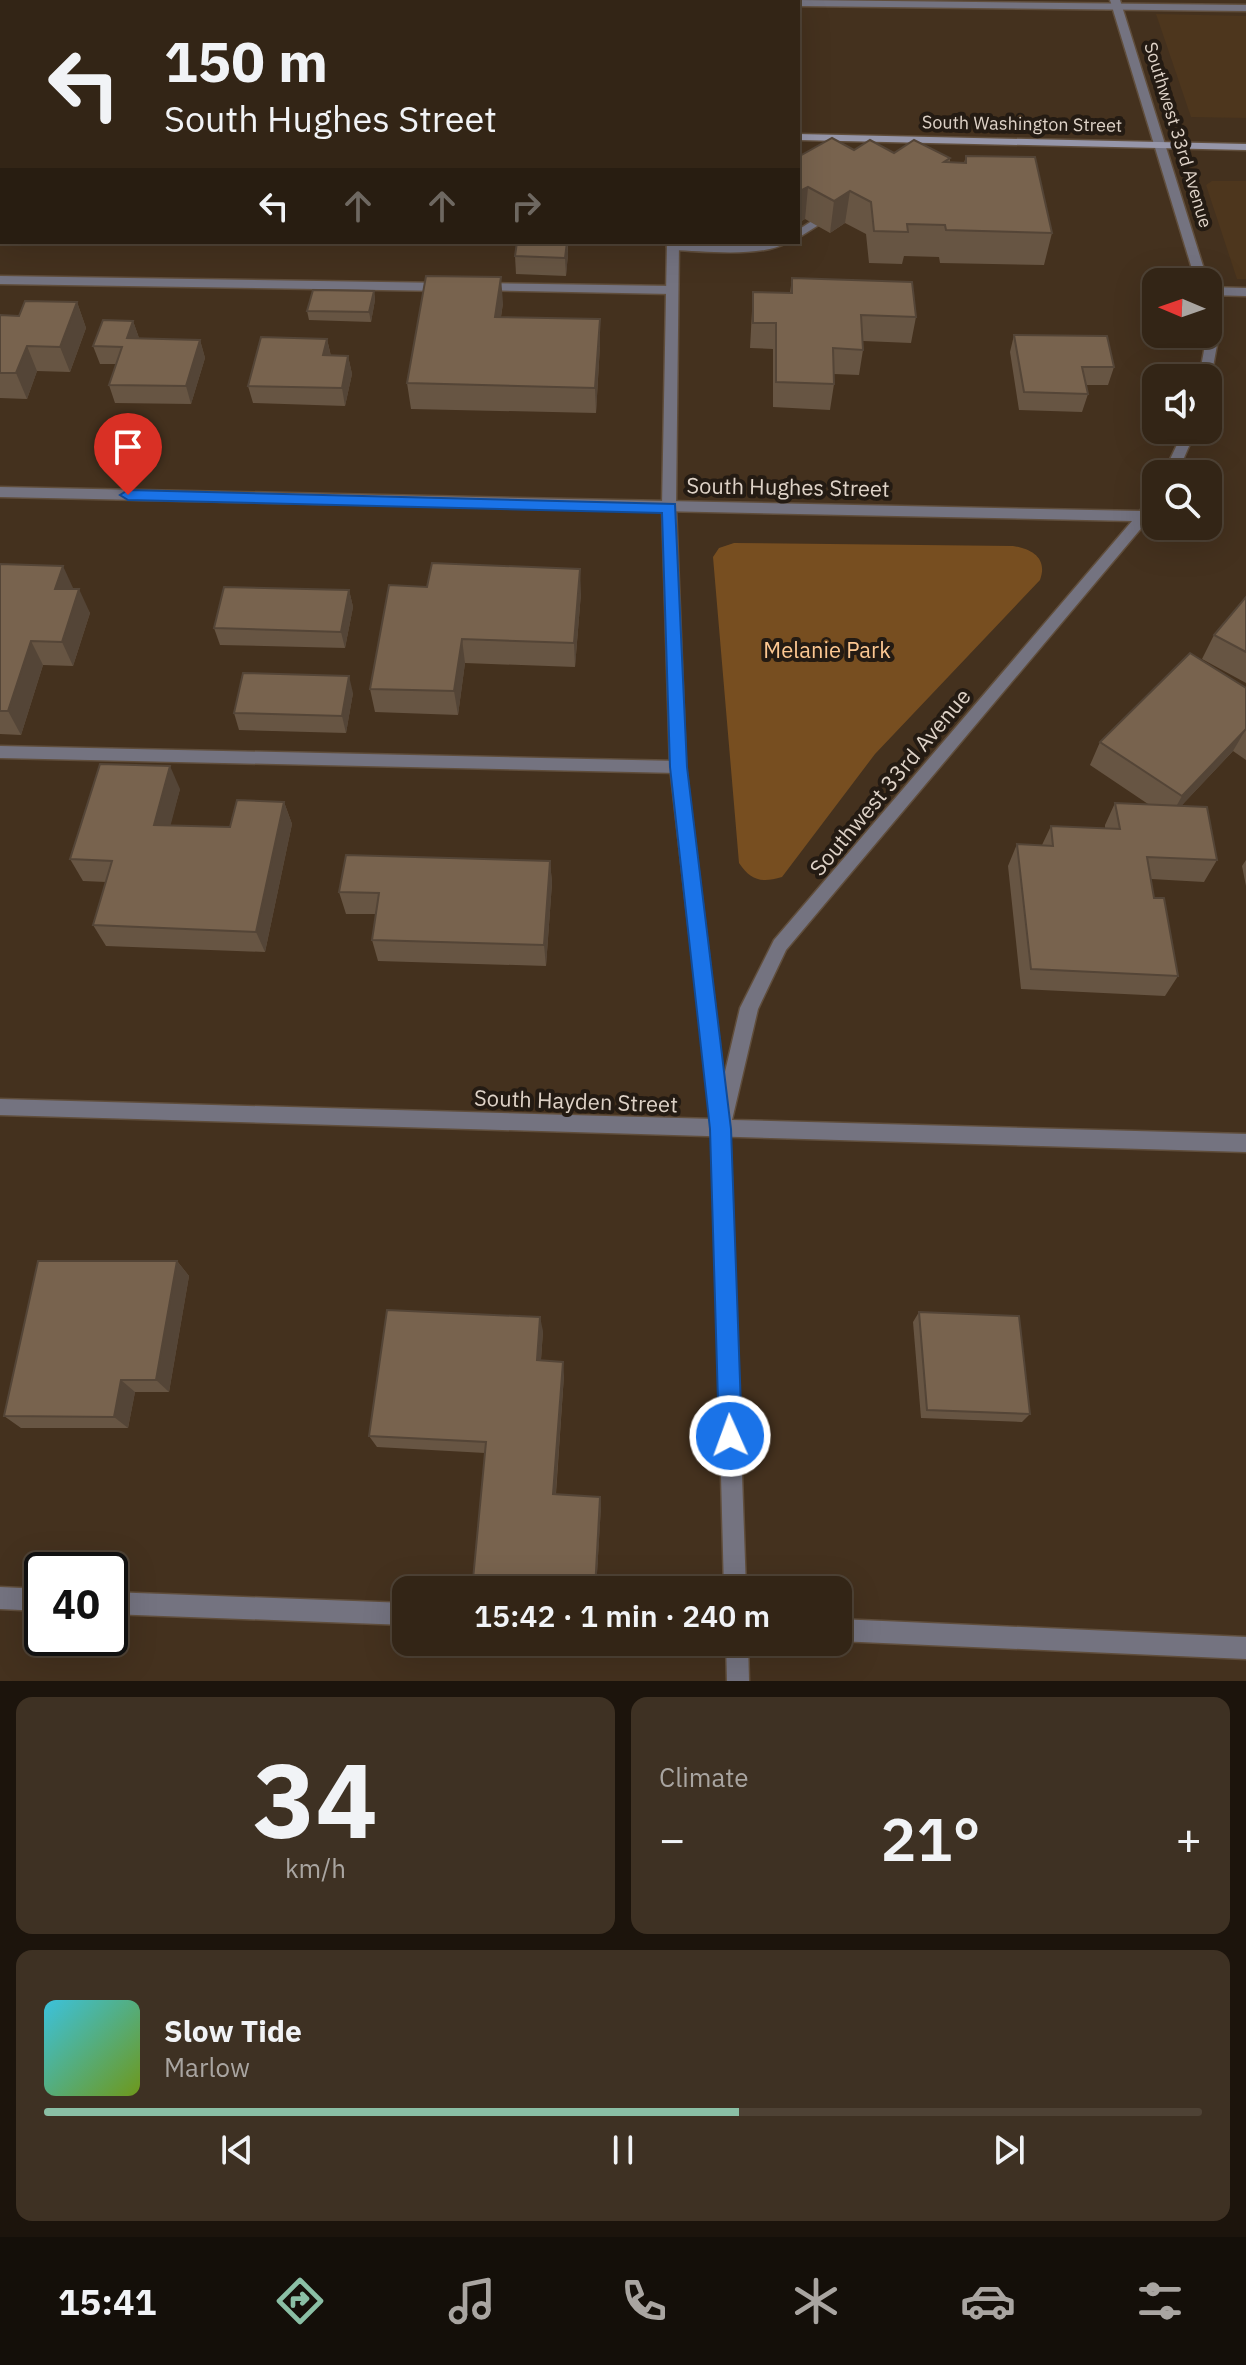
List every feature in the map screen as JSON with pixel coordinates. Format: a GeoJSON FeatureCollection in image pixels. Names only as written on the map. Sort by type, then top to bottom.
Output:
{"type":"FeatureCollection","features":[{"type":"Feature","properties":{"kind":"main road","name":"South Washington Street"},"geometry":{"type":"LineString","coordinates":[[800,137],[894,145],[1246,147]]}},
{"type":"Feature","properties":{"kind":"street"},"geometry":{"type":"LineString","coordinates":[[800,3],[1116,3],[1246,8]]}},
{"type":"Feature","properties":{"kind":"street","name":"Southwest 33rd Avenue"},"geometry":{"type":"LineString","coordinates":[[1116,3],[1198,268]]}},
{"type":"Feature","properties":{"kind":"street"},"geometry":{"type":"LineString","coordinates":[[800,234],[837,210]]}},
{"type":"Feature","properties":{"kind":"street"},"geometry":{"type":"LineString","coordinates":[[735,1576],[721,1129],[678,767],[669,507],[673,244],[747,248],[770,244]]}},
{"type":"Feature","properties":{"kind":"street"},"geometry":{"type":"LineString","coordinates":[[0,280],[672,290]]}},
{"type":"Feature","properties":{"kind":"street"},"geometry":{"type":"LineString","coordinates":[[1222,291],[1246,292]]}},
{"type":"Feature","properties":{"kind":"street","name":"South Hughes Street"},"geometry":{"type":"LineString","coordinates":[[0,492],[1142,516]]}},
{"type":"Feature","properties":{"kind":"street","name":"Southwest 33rd Avenue"},"geometry":{"type":"LineString","coordinates":[[721,1129],[749,1008],[780,945],[1142,518]]}},
{"type":"Feature","properties":{"kind":"street"},"geometry":{"type":"LineString","coordinates":[[0,752],[678,767]]}},
{"type":"Feature","properties":{"kind":"street","name":"South Hayden Street"},"geometry":{"type":"LineString","coordinates":[[0,1107],[1246,1143]]}},
{"type":"Feature","properties":{"kind":"street"},"geometry":{"type":"LineString","coordinates":[[0,1598],[24,1599]]}},
{"type":"Feature","properties":{"kind":"street"},"geometry":{"type":"LineString","coordinates":[[128,1604],[392,1613]]}},
{"type":"Feature","properties":{"kind":"street"},"geometry":{"type":"LineString","coordinates":[[852,1631],[1246,1648]]}},
{"type":"Feature","properties":{"kind":"street"},"geometry":{"type":"LineString","coordinates":[[737,1656],[738,1681]]}},
{"type":"Feature","properties":{"kind":"shaded area"},"geometry":{"type":"Polygon","coordinates":[[[1156,14],[1246,16],[1246,118],[1191,117],[1156,14]]]}},
{"type":"Feature","properties":{"kind":"shaded area"},"geometry":{"type":"Polygon","coordinates":[[[1212,181],[1246,181],[1246,279],[1237,279],[1206,185],[1212,181]]]}},
{"type":"Feature","properties":{"kind":"green space","name":"Melanie Park"},"geometry":{"type":"Polygon","coordinates":[[[734,543],[1013,546],[1032,552],[1042,566],[1040,580],[875,754],[782,877],[769,880],[753,877],[739,863],[713,557],[719,548],[734,543]]]}},
{"type":"Feature","properties":{"kind":"building"},"geometry":{"type":"Polygon","coordinates":[[[832,138],[854,150],[870,140],[894,153],[914,140],[950,158],[944,162],[966,163],[966,156],[1035,157],[1052,233],[946,230],[945,225],[907,224],[908,232],[874,231],[871,202],[850,191],[834,201],[808,187],[800,191],[800,156],[832,138]]]}},
{"type":"Feature","properties":{"kind":"building"},"geometry":{"type":"Polygon","coordinates":[[[517,244],[567,244],[565,258],[515,256],[517,244]]]}},
{"type":"Feature","properties":{"kind":"building"},"geometry":{"type":"Polygon","coordinates":[[[426,276],[501,277],[495,317],[600,319],[595,388],[407,383],[426,276]]]}},
{"type":"Feature","properties":{"kind":"building"},"geometry":{"type":"Polygon","coordinates":[[[792,278],[912,282],[916,317],[861,315],[863,350],[833,348],[834,384],[776,382],[776,323],[753,323],[753,292],[792,293],[792,278]]]}},
{"type":"Feature","properties":{"kind":"building"},"geometry":{"type":"Polygon","coordinates":[[[313,290],[374,291],[369,312],[307,311],[313,290]]]}},
{"type":"Feature","properties":{"kind":"building"},"geometry":{"type":"Polygon","coordinates":[[[25,301],[77,302],[60,347],[27,346],[16,373],[0,373],[0,315],[19,316],[25,301]]]}},
{"type":"Feature","properties":{"kind":"building"},"geometry":{"type":"Polygon","coordinates":[[[103,320],[133,321],[127,338],[200,340],[186,386],[109,385],[122,347],[93,346],[103,320]]]}},
{"type":"Feature","properties":{"kind":"building"},"geometry":{"type":"Polygon","coordinates":[[[1014,335],[1107,336],[1114,367],[1082,367],[1088,394],[1024,392],[1014,335]]]}},
{"type":"Feature","properties":{"kind":"building"},"geometry":{"type":"Polygon","coordinates":[[[261,337],[327,339],[323,355],[348,356],[342,388],[248,386],[261,337]]]}},
{"type":"Feature","properties":{"kind":"building"},"geometry":{"type":"Polygon","coordinates":[[[432,563],[580,569],[574,643],[462,639],[454,691],[370,689],[389,585],[427,587],[432,563]]]}},
{"type":"Feature","properties":{"kind":"building"},"geometry":{"type":"Polygon","coordinates":[[[0,564],[63,566],[55,589],[79,589],[62,642],[31,641],[8,711],[0,711],[0,564]]]}},
{"type":"Feature","properties":{"kind":"building"},"geometry":{"type":"Polygon","coordinates":[[[224,587],[349,590],[341,632],[214,628],[224,587]]]}},
{"type":"Feature","properties":{"kind":"building"},"geometry":{"type":"Polygon","coordinates":[[[1246,597],[1246,652],[1214,635],[1246,597]]]}},
{"type":"Feature","properties":{"kind":"building"},"geometry":{"type":"Polygon","coordinates":[[[1190,653],[1246,688],[1246,729],[1182,796],[1100,742],[1190,653]]]}},
{"type":"Feature","properties":{"kind":"building"},"geometry":{"type":"Polygon","coordinates":[[[243,673],[349,676],[342,716],[234,713],[243,673]]]}},
{"type":"Feature","properties":{"kind":"building"},"geometry":{"type":"Polygon","coordinates":[[[100,764],[170,766],[154,825],[230,827],[237,800],[284,802],[256,932],[93,925],[112,861],[70,859],[100,764]]]}},
{"type":"Feature","properties":{"kind":"building"},"geometry":{"type":"Polygon","coordinates":[[[1115,803],[1207,807],[1217,860],[1147,857],[1154,898],[1164,898],[1178,976],[1031,969],[1017,844],[1053,846],[1051,826],[1120,829],[1115,803]]]}},
{"type":"Feature","properties":{"kind":"building"},"geometry":{"type":"Polygon","coordinates":[[[346,855],[550,861],[544,945],[372,940],[379,893],[339,892],[346,855]]]}},
{"type":"Feature","properties":{"kind":"building"},"geometry":{"type":"Polygon","coordinates":[[[38,1261],[177,1261],[156,1380],[121,1380],[114,1417],[4,1416],[38,1261]]]}},
{"type":"Feature","properties":{"kind":"building"},"geometry":{"type":"Polygon","coordinates":[[[387,1310],[540,1317],[537,1360],[563,1362],[553,1494],[600,1497],[596,1576],[473,1576],[486,1442],[369,1436],[387,1310]]]}},
{"type":"Feature","properties":{"kind":"building"},"geometry":{"type":"Polygon","coordinates":[[[919,1312],[1019,1316],[1030,1414],[927,1410],[919,1312]]]}},
{"type":"Feature","properties":{"kind":"route"},"geometry":{"type":"LineString","coordinates":[[128,495],[669,507],[678,767],[721,1129],[730,1436]]}}]}
